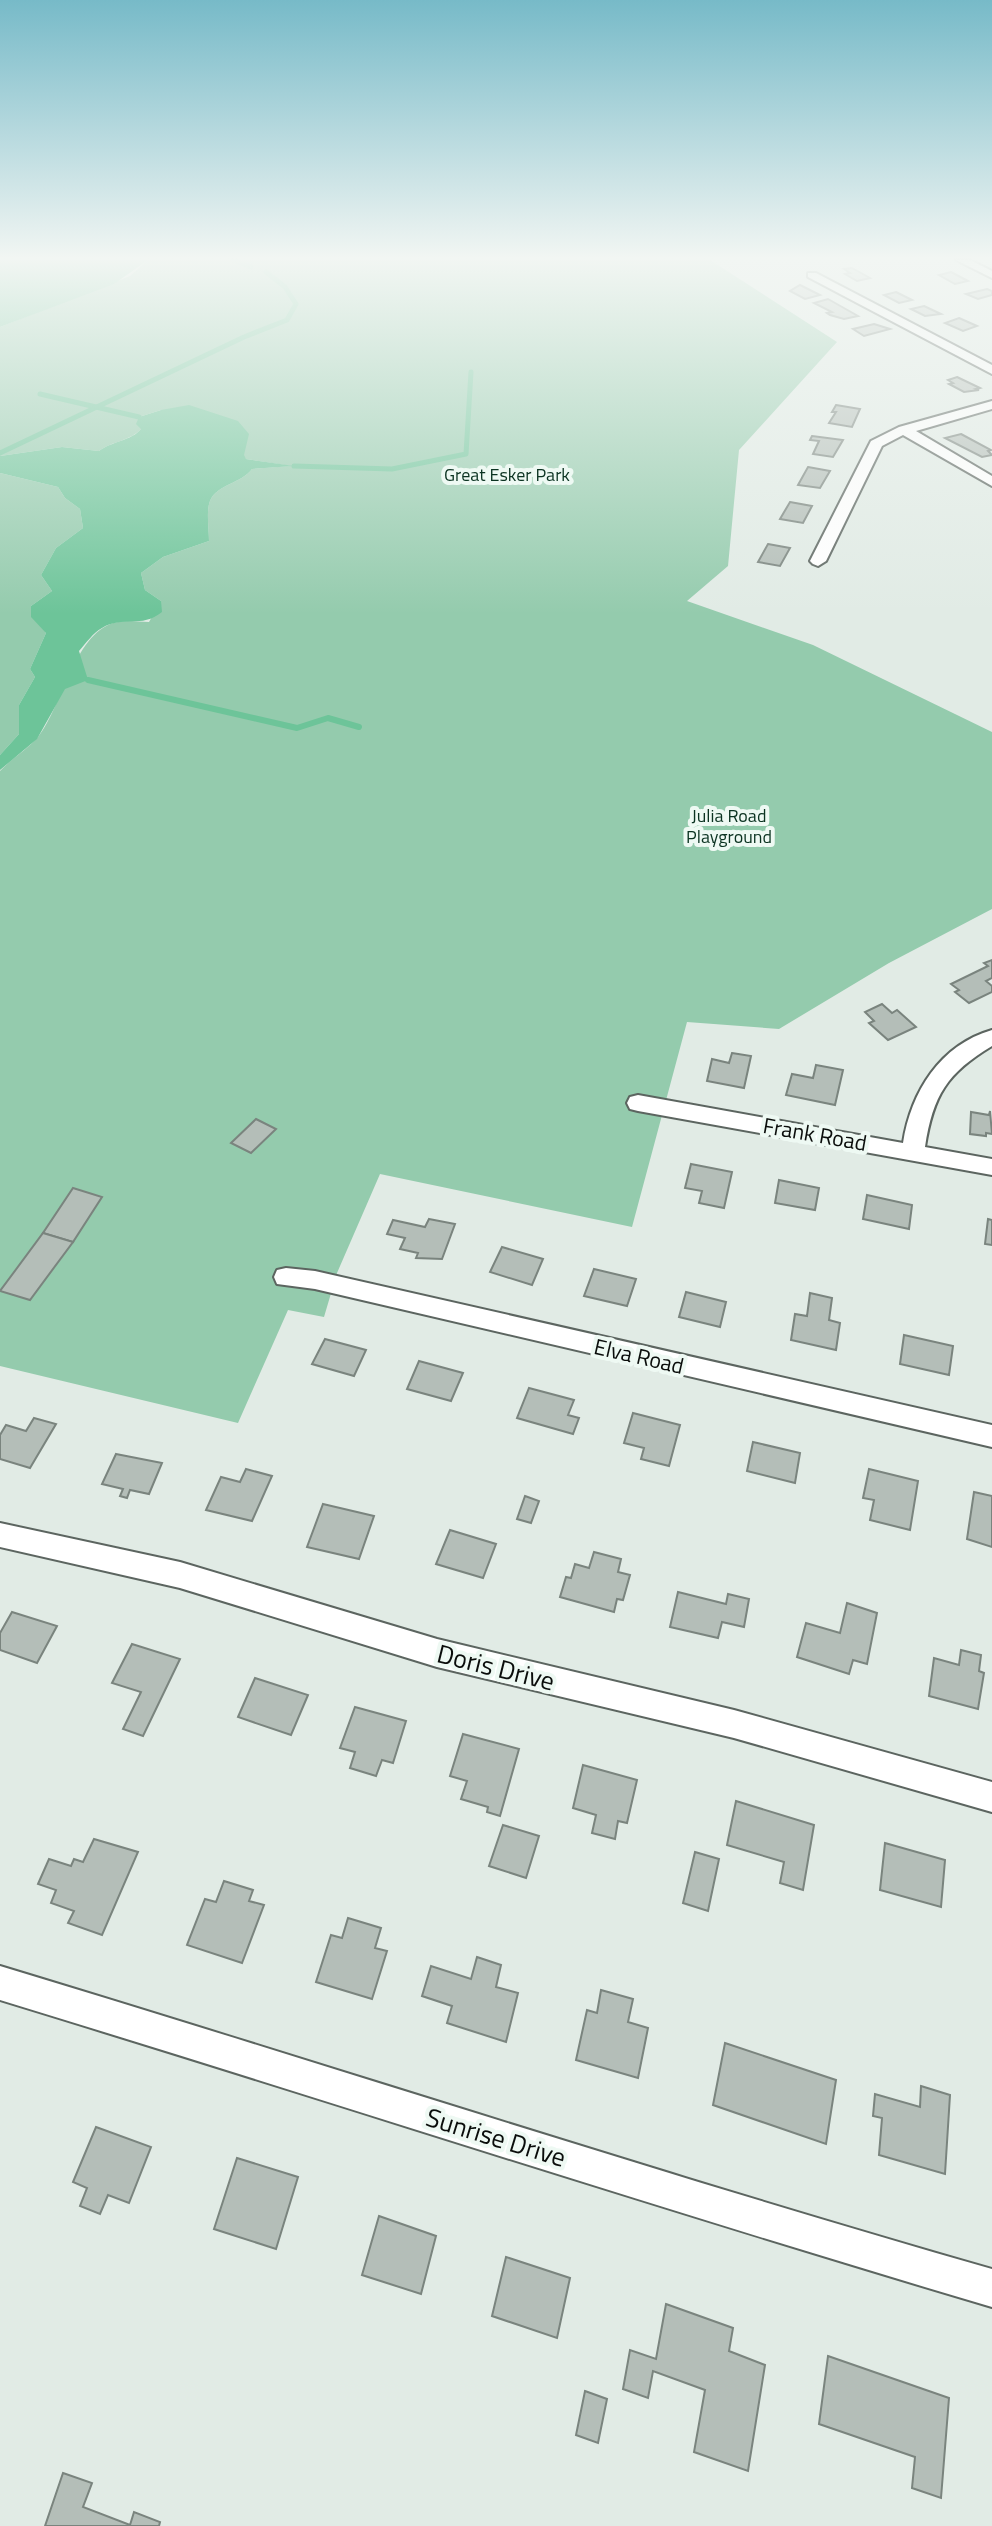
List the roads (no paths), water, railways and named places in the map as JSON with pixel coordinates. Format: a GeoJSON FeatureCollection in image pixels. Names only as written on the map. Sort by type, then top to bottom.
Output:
{"type":"FeatureCollection","features":[{"type":"Feature","properties":{"kind":"street"},"geometry":{"type":"LineString","coordinates":[[818,561],[876,444],[889,435],[992,405]]}},
{"type":"Feature","properties":{"kind":"street"},"geometry":{"type":"LineString","coordinates":[[904,430],[992,482]]}},
{"type":"Feature","properties":{"kind":"street"},"geometry":{"type":"LineString","coordinates":[[913,1151],[918,1116],[937,1075],[956,1057],[992,1037]]}},
{"type":"Feature","properties":{"kind":"street","name":"Frank Road"},"geometry":{"type":"LineString","coordinates":[[638,1103],[992,1167]]}},
{"type":"Feature","properties":{"kind":"street","name":"Elva Road"},"geometry":{"type":"LineString","coordinates":[[286,1277],[315,1280],[992,1436]]}},
{"type":"Feature","properties":{"kind":"street","name":"Doris Drive"},"geometry":{"type":"LineString","coordinates":[[0,1535],[180,1575],[437,1653],[734,1724],[992,1797]]}},
{"type":"Feature","properties":{"kind":"street","name":"Sunrise Drive"},"geometry":{"type":"LineString","coordinates":[[0,1983],[300,2074],[720,2209],[992,2288]]}},
{"type":"Feature","properties":{"kind":"waterway"},"geometry":{"type":"LineString","coordinates":[[96,407],[158,378]]}},
{"type":"Feature","properties":{"kind":"waterway"},"geometry":{"type":"LineString","coordinates":[[294,466],[392,469],[466,454],[471,378]]}},
{"type":"Feature","properties":{"kind":"waterway"},"geometry":{"type":"LineString","coordinates":[[40,394],[96,407]]}},
{"type":"Feature","properties":{"kind":"waterway"},"geometry":{"type":"LineString","coordinates":[[0,453],[96,407]]}},
{"type":"Feature","properties":{"kind":"waterway"},"geometry":{"type":"LineString","coordinates":[[96,407],[139,417]]}},
{"type":"Feature","properties":{"kind":"waterway"},"geometry":{"type":"LineString","coordinates":[[88,680],[297,728],[328,718],[359,727]]}},
{"type":"Feature","properties":{"kind":"park label","name":"Great Esker Park"},"geometry":{"type":"Point","coordinates":[507,474]}},
{"type":"Feature","properties":{"kind":"park label","name":"Julia Road Playground"},"geometry":{"type":"Point","coordinates":[729,825]}}]}
